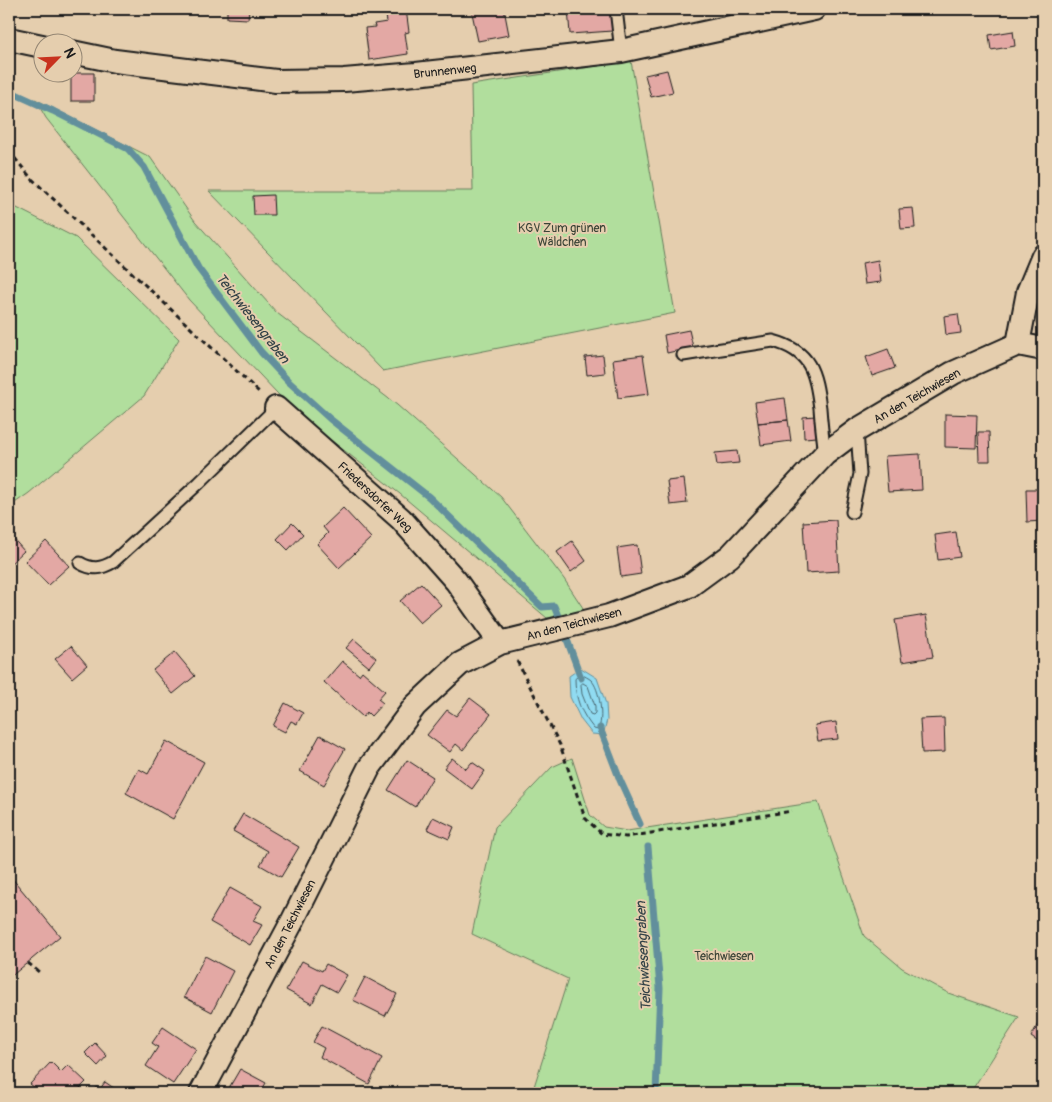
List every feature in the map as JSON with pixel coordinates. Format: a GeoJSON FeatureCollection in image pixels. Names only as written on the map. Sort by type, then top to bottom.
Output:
{"type":"FeatureCollection","features":[{"type":"Feature","properties":{"kind":"street","name":"Brunnenweg"},"geometry":{"type":"LineString","coordinates":[[82,54],[115,61],[279,81],[344,80],[416,74],[621,51],[814,9]]}},
{"type":"Feature","properties":{"kind":"street"},"geometry":{"type":"LineString","coordinates":[[9,39],[32,44]]}},
{"type":"Feature","properties":{"kind":"street"},"geometry":{"type":"LineString","coordinates":[[1043,256],[1028,292],[1018,344],[1043,349]]}},
{"type":"Feature","properties":{"kind":"street","name":"An den Teichwiesen"},"geometry":{"type":"LineString","coordinates":[[201,1093],[292,922],[369,768],[414,706],[460,664],[500,644],[609,616],[689,586],[730,556],[825,454],[858,430],[953,373],[1018,344]]}},
{"type":"Feature","properties":{"kind":"street","name":"Friedersdorfer Weg"},"geometry":{"type":"LineString","coordinates":[[276,408],[401,519],[456,581],[500,644]]}},
{"type":"Feature","properties":{"kind":"lane"},"geometry":{"type":"LineString","coordinates":[[616,9],[621,51]]}},
{"type":"Feature","properties":{"kind":"lane"},"geometry":{"type":"LineString","coordinates":[[683,356],[773,341],[786,345],[800,354],[810,365],[816,382],[825,454]]}},
{"type":"Feature","properties":{"kind":"lane"},"geometry":{"type":"LineString","coordinates":[[80,562],[88,568],[96,569],[104,568],[113,562],[199,483],[276,408]]}},
{"type":"Feature","properties":{"kind":"lane"},"geometry":{"type":"LineString","coordinates":[[852,512],[860,474],[858,430]]}},
{"type":"Feature","properties":{"kind":"path"},"geometry":{"type":"LineString","coordinates":[[9,151],[31,178],[276,408]]}},
{"type":"Feature","properties":{"kind":"path"},"geometry":{"type":"LineString","coordinates":[[500,644],[518,662],[560,745],[585,818],[602,834],[626,837],[792,812]]}},
{"type":"Feature","properties":{"kind":"path"},"geometry":{"type":"LineString","coordinates":[[28,963],[39,972]]}},
{"type":"Feature","properties":{"kind":"green space","name":"KGV Zum grünen Wäldchen"},"geometry":{"type":"Polygon","coordinates":[[[631,61],[675,313],[383,371],[209,191],[473,191],[471,85],[631,61]]]}},
{"type":"Feature","properties":{"kind":"green space"},"geometry":{"type":"Polygon","coordinates":[[[35,99],[150,157],[195,221],[277,313],[397,405],[501,497],[564,579],[585,611],[547,618],[400,494],[295,412],[189,300],[46,118],[35,99]]]}},
{"type":"Feature","properties":{"kind":"green space"},"geometry":{"type":"Polygon","coordinates":[[[9,204],[76,238],[179,339],[144,396],[29,493],[9,507],[9,204]]]}},
{"type":"Feature","properties":{"kind":"green space","name":"Teichwiesen"},"geometry":{"type":"Polygon","coordinates":[[[572,758],[590,815],[604,827],[627,831],[818,802],[864,936],[902,968],[948,993],[1019,1017],[970,1093],[532,1093],[568,979],[472,934],[495,827],[552,767],[572,758]]]}},
{"type":"Feature","properties":{"kind":"water"},"geometry":{"type":"Polygon","coordinates":[[[581,668],[597,678],[606,704],[607,720],[603,735],[592,734],[581,720],[570,697],[569,676],[581,668]]]}},
{"type":"Feature","properties":{"kind":"building"},"geometry":{"type":"Polygon","coordinates":[[[227,9],[249,9],[248,19],[227,18],[227,9]]]}},
{"type":"Feature","properties":{"kind":"building"},"geometry":{"type":"Polygon","coordinates":[[[385,9],[406,9],[409,32],[405,33],[408,54],[369,60],[365,28],[375,27],[374,24],[387,22],[385,9]]]}},
{"type":"Feature","properties":{"kind":"building"},"geometry":{"type":"Polygon","coordinates":[[[488,9],[504,9],[509,35],[478,41],[472,13],[488,9]]]}},
{"type":"Feature","properties":{"kind":"building"},"geometry":{"type":"Polygon","coordinates":[[[568,9],[611,9],[612,31],[570,34],[568,9]]]}},
{"type":"Feature","properties":{"kind":"building"},"geometry":{"type":"Polygon","coordinates":[[[1013,31],[1015,46],[991,50],[989,35],[1013,31]]]}},
{"type":"Feature","properties":{"kind":"building"},"geometry":{"type":"Polygon","coordinates":[[[667,70],[673,92],[651,97],[645,75],[667,70]]]}},
{"type":"Feature","properties":{"kind":"building"},"geometry":{"type":"Polygon","coordinates":[[[82,73],[94,73],[94,101],[71,101],[71,82],[82,82],[82,73]]]}},
{"type":"Feature","properties":{"kind":"building"},"geometry":{"type":"Polygon","coordinates":[[[273,195],[274,215],[254,215],[253,196],[273,195]]]}},
{"type":"Feature","properties":{"kind":"building"},"geometry":{"type":"Polygon","coordinates":[[[913,208],[915,228],[901,229],[899,209],[913,208]]]}},
{"type":"Feature","properties":{"kind":"building"},"geometry":{"type":"Polygon","coordinates":[[[878,260],[881,282],[865,284],[862,263],[878,260]]]}},
{"type":"Feature","properties":{"kind":"building"},"geometry":{"type":"Polygon","coordinates":[[[958,314],[961,333],[946,335],[944,316],[958,314]]]}},
{"type":"Feature","properties":{"kind":"building"},"geometry":{"type":"Polygon","coordinates":[[[689,330],[693,347],[667,353],[664,335],[689,330]]]}},
{"type":"Feature","properties":{"kind":"building"},"geometry":{"type":"Polygon","coordinates":[[[888,349],[895,368],[872,376],[866,357],[888,349]]]}},
{"type":"Feature","properties":{"kind":"building"},"geometry":{"type":"Polygon","coordinates":[[[603,355],[605,373],[587,375],[585,357],[603,355]]]}},
{"type":"Feature","properties":{"kind":"building"},"geometry":{"type":"Polygon","coordinates":[[[643,355],[649,394],[618,398],[613,359],[643,355]]]}},
{"type":"Feature","properties":{"kind":"building"},"geometry":{"type":"Polygon","coordinates":[[[785,398],[788,420],[758,423],[755,402],[785,398]]]}},
{"type":"Feature","properties":{"kind":"building"},"geometry":{"type":"Polygon","coordinates":[[[945,414],[977,415],[976,448],[945,447],[945,414]]]}},
{"type":"Feature","properties":{"kind":"building"},"geometry":{"type":"Polygon","coordinates":[[[815,416],[817,437],[804,438],[803,417],[815,416]]]}},
{"type":"Feature","properties":{"kind":"building"},"geometry":{"type":"Polygon","coordinates":[[[788,420],[791,441],[761,445],[758,423],[788,420]]]}},
{"type":"Feature","properties":{"kind":"building"},"geometry":{"type":"Polygon","coordinates":[[[978,432],[989,432],[990,461],[979,461],[978,432]]]}},
{"type":"Feature","properties":{"kind":"building"},"geometry":{"type":"Polygon","coordinates":[[[737,451],[739,463],[717,465],[715,453],[737,451]]]}},
{"type":"Feature","properties":{"kind":"building"},"geometry":{"type":"Polygon","coordinates":[[[920,454],[922,490],[888,492],[885,456],[920,454]]]}},
{"type":"Feature","properties":{"kind":"building"},"geometry":{"type":"Polygon","coordinates":[[[684,479],[687,503],[670,505],[667,481],[684,479]]]}},
{"type":"Feature","properties":{"kind":"building"},"geometry":{"type":"Polygon","coordinates":[[[1026,489],[1043,489],[1043,521],[1027,522],[1026,489]]]}},
{"type":"Feature","properties":{"kind":"building"},"geometry":{"type":"Polygon","coordinates":[[[343,508],[371,538],[339,568],[317,544],[328,533],[323,527],[343,508]]]}},
{"type":"Feature","properties":{"kind":"building"},"geometry":{"type":"Polygon","coordinates":[[[836,520],[839,571],[806,573],[803,522],[836,520]]]}},
{"type":"Feature","properties":{"kind":"building"},"geometry":{"type":"Polygon","coordinates":[[[292,523],[303,534],[288,550],[277,539],[292,523]]]}},
{"type":"Feature","properties":{"kind":"building"},"geometry":{"type":"Polygon","coordinates":[[[11,526],[15,531],[11,536],[24,551],[9,565],[9,528],[11,526]]]}},
{"type":"Feature","properties":{"kind":"building"},"geometry":{"type":"Polygon","coordinates":[[[956,532],[960,557],[938,560],[935,535],[956,532]]]}},
{"type":"Feature","properties":{"kind":"building"},"geometry":{"type":"Polygon","coordinates":[[[46,541],[69,566],[48,585],[25,561],[46,541]]]}},
{"type":"Feature","properties":{"kind":"building"},"geometry":{"type":"Polygon","coordinates":[[[572,541],[586,561],[571,572],[557,552],[572,541]]]}},
{"type":"Feature","properties":{"kind":"building"},"geometry":{"type":"Polygon","coordinates":[[[637,545],[641,574],[621,577],[617,548],[637,545]]]}},
{"type":"Feature","properties":{"kind":"building"},"geometry":{"type":"Polygon","coordinates":[[[421,583],[441,605],[420,623],[400,601],[421,583]]]}},
{"type":"Feature","properties":{"kind":"building"},"geometry":{"type":"Polygon","coordinates":[[[926,615],[933,657],[902,662],[895,620],[926,615]]]}},
{"type":"Feature","properties":{"kind":"building"},"geometry":{"type":"Polygon","coordinates":[[[354,639],[376,658],[369,667],[346,648],[354,639]]]}},
{"type":"Feature","properties":{"kind":"building"},"geometry":{"type":"Polygon","coordinates":[[[71,646],[87,665],[72,678],[55,659],[71,646]]]}},
{"type":"Feature","properties":{"kind":"building"},"geometry":{"type":"Polygon","coordinates":[[[175,652],[195,676],[173,694],[153,670],[175,652]]]}},
{"type":"Feature","properties":{"kind":"building"},"geometry":{"type":"Polygon","coordinates":[[[342,661],[359,675],[362,671],[385,691],[378,699],[383,703],[371,716],[367,712],[363,717],[324,682],[342,661]]]}},
{"type":"Feature","properties":{"kind":"building"},"geometry":{"type":"Polygon","coordinates":[[[470,698],[491,714],[463,750],[456,744],[450,752],[427,735],[447,710],[456,716],[470,698]]]}},
{"type":"Feature","properties":{"kind":"building"},"geometry":{"type":"Polygon","coordinates":[[[285,703],[303,713],[297,724],[291,721],[285,732],[273,726],[285,703]]]}},
{"type":"Feature","properties":{"kind":"building"},"geometry":{"type":"Polygon","coordinates":[[[944,718],[945,752],[922,753],[920,719],[944,718]]]}},
{"type":"Feature","properties":{"kind":"building"},"geometry":{"type":"Polygon","coordinates":[[[836,722],[838,739],[818,741],[815,725],[836,722]]]}},
{"type":"Feature","properties":{"kind":"building"},"geometry":{"type":"Polygon","coordinates":[[[320,735],[345,749],[324,785],[300,771],[320,735]]]}},
{"type":"Feature","properties":{"kind":"building"},"geometry":{"type":"Polygon","coordinates":[[[166,741],[204,762],[173,819],[126,793],[139,769],[148,774],[166,741]]]}},
{"type":"Feature","properties":{"kind":"building"},"geometry":{"type":"Polygon","coordinates":[[[452,758],[466,769],[472,762],[485,771],[472,789],[444,768],[452,758]]]}},
{"type":"Feature","properties":{"kind":"building"},"geometry":{"type":"Polygon","coordinates":[[[407,760],[433,777],[415,807],[388,790],[407,760]]]}},
{"type":"Feature","properties":{"kind":"building"},"geometry":{"type":"Polygon","coordinates":[[[243,814],[299,847],[281,877],[260,865],[268,851],[233,831],[243,814]]]}},
{"type":"Feature","properties":{"kind":"building"},"geometry":{"type":"Polygon","coordinates":[[[433,817],[454,827],[449,839],[427,829],[433,817]]]}},
{"type":"Feature","properties":{"kind":"building"},"geometry":{"type":"Polygon","coordinates":[[[11,877],[60,936],[9,978],[9,923],[14,919],[9,913],[9,879],[11,877]]]}},
{"type":"Feature","properties":{"kind":"building"},"geometry":{"type":"Polygon","coordinates":[[[230,888],[262,906],[253,921],[262,925],[250,945],[210,922],[230,888]]]}},
{"type":"Feature","properties":{"kind":"building"},"geometry":{"type":"Polygon","coordinates":[[[205,956],[233,971],[212,1012],[184,997],[205,956]]]}},
{"type":"Feature","properties":{"kind":"building"},"geometry":{"type":"Polygon","coordinates":[[[302,961],[322,971],[326,964],[347,975],[337,992],[322,984],[312,1004],[286,990],[302,961]]]}},
{"type":"Feature","properties":{"kind":"building"},"geometry":{"type":"Polygon","coordinates":[[[365,977],[397,994],[385,1016],[353,1000],[365,977]]]}},
{"type":"Feature","properties":{"kind":"building"},"geometry":{"type":"Polygon","coordinates":[[[1039,1022],[1043,1025],[1043,1045],[1031,1037],[1039,1022]]]}},
{"type":"Feature","properties":{"kind":"building"},"geometry":{"type":"Polygon","coordinates":[[[322,1026],[382,1058],[369,1084],[320,1057],[324,1048],[313,1042],[322,1026]]]}},
{"type":"Feature","properties":{"kind":"building"},"geometry":{"type":"Polygon","coordinates":[[[163,1027],[196,1049],[173,1084],[146,1066],[158,1047],[152,1043],[163,1027]]]}},
{"type":"Feature","properties":{"kind":"building"},"geometry":{"type":"Polygon","coordinates":[[[95,1043],[107,1056],[98,1066],[85,1053],[95,1043]]]}},
{"type":"Feature","properties":{"kind":"building"},"geometry":{"type":"Polygon","coordinates":[[[51,1062],[61,1072],[68,1065],[86,1082],[75,1093],[65,1093],[63,1091],[60,1093],[41,1093],[30,1084],[51,1062]]]}},
{"type":"Feature","properties":{"kind":"building"},"geometry":{"type":"Polygon","coordinates":[[[240,1069],[266,1083],[260,1093],[226,1093],[240,1069]]]}},
{"type":"Feature","properties":{"kind":"building"},"geometry":{"type":"Polygon","coordinates":[[[105,1082],[121,1093],[91,1093],[96,1087],[100,1089],[105,1082]]]}},
{"type":"Feature","properties":{"kind":"waterway","name":"Teichwiesengraben"},"geometry":{"type":"LineString","coordinates":[[9,91],[128,149],[144,167],[198,268],[261,352],[289,382],[330,419],[429,497],[542,607],[554,606],[558,616]]}},
{"type":"Feature","properties":{"kind":"waterway","name":"Teichwiesengraben"},"geometry":{"type":"LineString","coordinates":[[565,634],[581,678]]}},
{"type":"Feature","properties":{"kind":"waterway","name":"Teichwiesengraben"},"geometry":{"type":"LineString","coordinates":[[600,728],[620,780],[640,824]]}},
{"type":"Feature","properties":{"kind":"waterway","name":"Teichwiesengraben"},"geometry":{"type":"LineString","coordinates":[[648,847],[660,988],[656,1093]]}}]}
